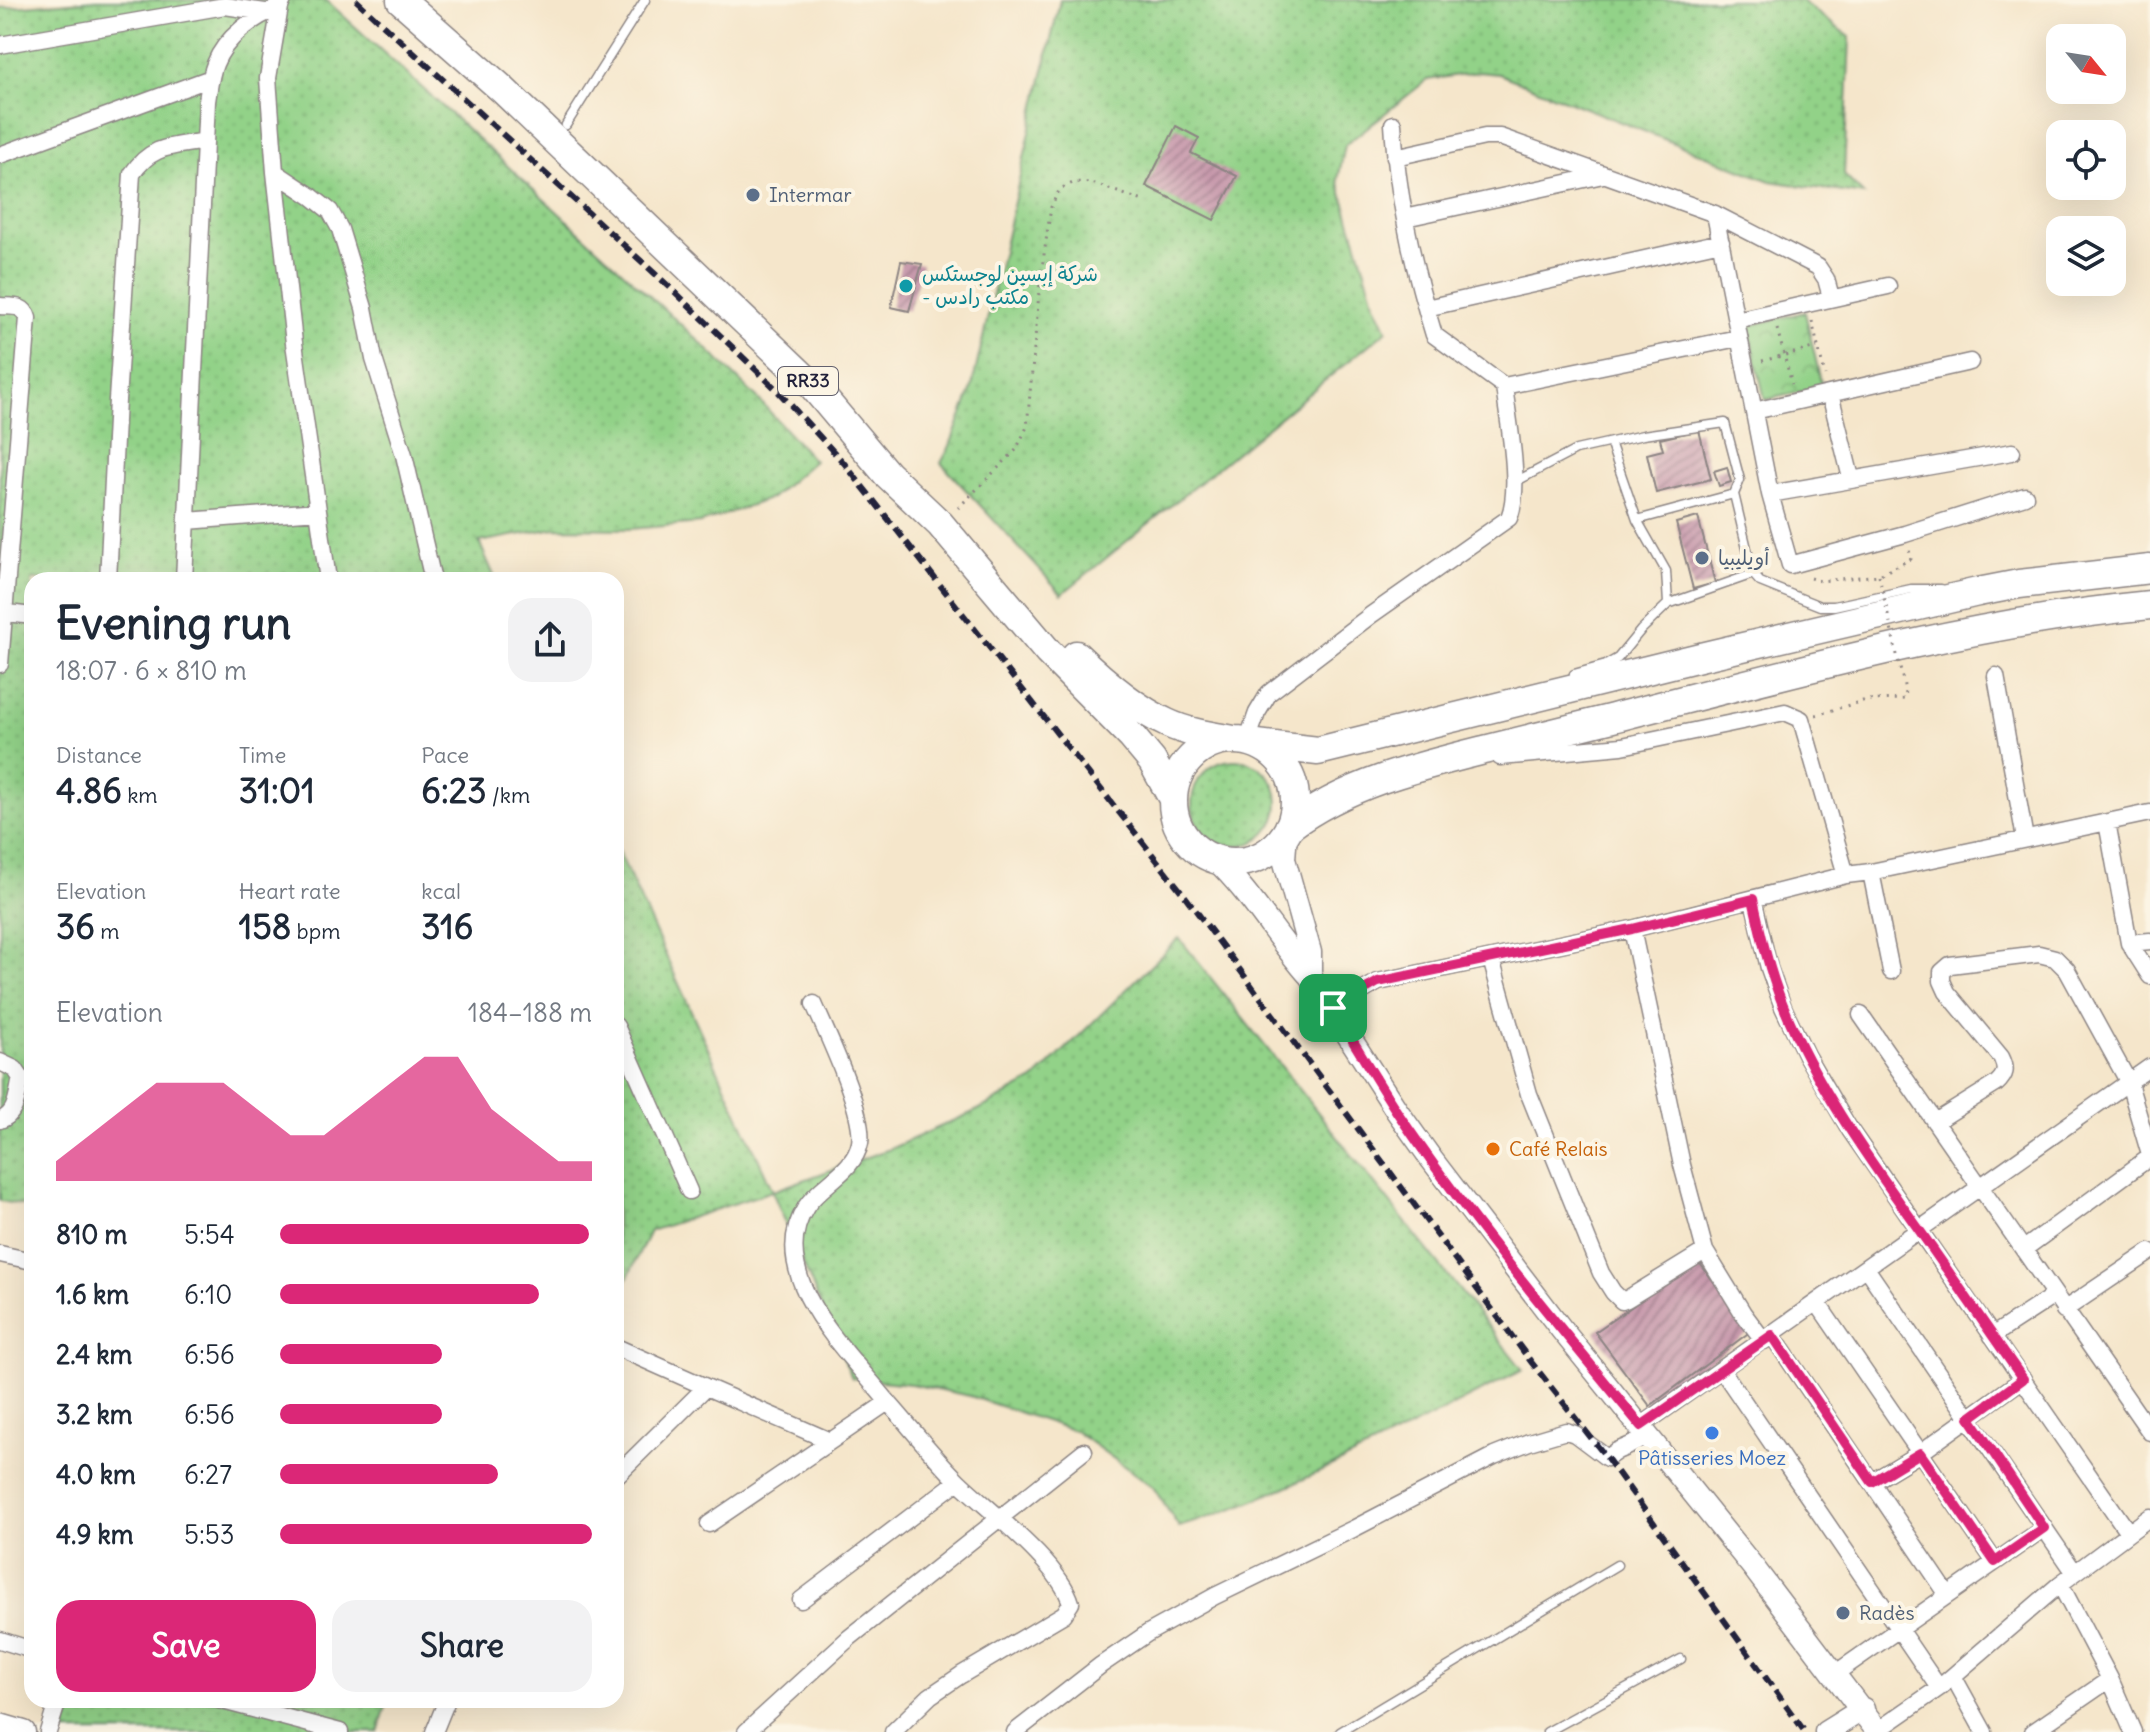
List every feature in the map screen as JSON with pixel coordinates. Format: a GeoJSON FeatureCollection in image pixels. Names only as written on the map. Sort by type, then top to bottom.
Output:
{"type":"FeatureCollection","features":[{"type":"Feature","properties":{"kind":"highway","name":"RR33"},"geometry":{"type":"LineString","coordinates":[[401,0],[502,89],[813,386],[887,474],[940,524],[1048,652],[1132,737],[1152,761],[1173,799],[1174,812],[1184,836],[1193,846],[1215,859]]}},
{"type":"Feature","properties":{"kind":"highway","name":"RR33"},"geometry":{"type":"LineString","coordinates":[[429,0],[566,125],[825,379],[894,456],[953,513],[1062,641],[1092,671],[1140,708],[1168,724],[1246,742],[1280,761],[1293,785],[1294,814],[1288,829]]}},
{"type":"Feature","properties":{"kind":"highway"},"geometry":{"type":"LineString","coordinates":[[1173,799],[1177,780],[1186,764],[1199,751],[1216,743],[1246,742],[1318,751],[1978,592],[2019,584],[2150,569]]}},
{"type":"Feature","properties":{"kind":"highway"},"geometry":{"type":"LineString","coordinates":[[1215,859],[1232,862],[1265,854],[1288,829],[1313,809],[1337,796],[1431,763],[1872,653],[2013,622],[2150,605]]}},
{"type":"Feature","properties":{"kind":"main road","name":"RR33"},"geometry":{"type":"LineString","coordinates":[[1288,829],[1284,859],[1310,952],[1310,976]]}},
{"type":"Feature","properties":{"kind":"main road","name":"RR33"},"geometry":{"type":"LineString","coordinates":[[1215,859],[1245,889],[1293,958],[1310,976],[1432,1160],[1562,1330],[1836,1673],[1877,1731]]}},
{"type":"Feature","properties":{"kind":"main road"},"geometry":{"type":"LineString","coordinates":[[1826,1732],[1863,1709]]}},
{"type":"Feature","properties":{"kind":"main road"},"geometry":{"type":"LineString","coordinates":[[0,1725],[24,1732]]}},
{"type":"Feature","properties":{"kind":"street"},"geometry":{"type":"LineString","coordinates":[[0,45],[217,7],[276,7]]}},
{"type":"Feature","properties":{"kind":"street"},"geometry":{"type":"LineString","coordinates":[[184,572],[205,141],[211,78],[215,62],[232,39],[276,7]]}},
{"type":"Feature","properties":{"kind":"street"},"geometry":{"type":"LineString","coordinates":[[276,7],[268,78],[275,172],[285,273],[327,572]]}},
{"type":"Feature","properties":{"kind":"street"},"geometry":{"type":"LineString","coordinates":[[0,155],[211,78]]}},
{"type":"Feature","properties":{"kind":"street"},"geometry":{"type":"LineString","coordinates":[[1246,742],[1269,693],[1371,615],[1509,518],[1515,505],[1504,386],[1434,335],[1405,218],[1393,124]]}},
{"type":"Feature","properties":{"kind":"street"},"geometry":{"type":"LineString","coordinates":[[1395,157],[1485,137],[1500,137],[1715,214],[1818,267],[1826,279],[1831,297]]}},
{"type":"Feature","properties":{"kind":"street"},"geometry":{"type":"LineString","coordinates":[[108,572],[132,174],[142,159],[160,149],[205,141]]}},
{"type":"Feature","properties":{"kind":"street"},"geometry":{"type":"LineString","coordinates":[[275,172],[330,211],[340,229],[364,308],[374,359],[404,455],[431,572]]}},
{"type":"Feature","properties":{"kind":"street"},"geometry":{"type":"LineString","coordinates":[[1405,218],[1605,175]]}},
{"type":"Feature","properties":{"kind":"street"},"geometry":{"type":"LineString","coordinates":[[1715,214],[1770,494],[1790,565],[1905,534],[2025,496]]}},
{"type":"Feature","properties":{"kind":"street"},"geometry":{"type":"LineString","coordinates":[[1426,308],[1721,242]]}},
{"type":"Feature","properties":{"kind":"street"},"geometry":{"type":"LineString","coordinates":[[1736,320],[1888,286]]}},
{"type":"Feature","properties":{"kind":"street"},"geometry":{"type":"LineString","coordinates":[[0,306],[19,307],[25,310],[28,318],[0,664]]}},
{"type":"Feature","properties":{"kind":"street"},"geometry":{"type":"LineString","coordinates":[[1504,386],[1738,338]]}},
{"type":"Feature","properties":{"kind":"street"},"geometry":{"type":"LineString","coordinates":[[1754,411],[1970,362]]}},
{"type":"Feature","properties":{"kind":"street"},"geometry":{"type":"LineString","coordinates":[[1830,394],[1851,478]]}},
{"type":"Feature","properties":{"kind":"street"},"geometry":{"type":"LineString","coordinates":[[1770,494],[2012,452]]}},
{"type":"Feature","properties":{"kind":"street"},"geometry":{"type":"LineString","coordinates":[[187,521],[318,511]]}},
{"type":"Feature","properties":{"kind":"street"},"geometry":{"type":"LineString","coordinates":[[2,613],[24,615]]}},
{"type":"Feature","properties":{"kind":"street"},"geometry":{"type":"LineString","coordinates":[[1996,676],[2025,839]]}},
{"type":"Feature","properties":{"kind":"street"},"geometry":{"type":"LineString","coordinates":[[1431,763],[1622,746],[1785,712],[1801,719],[1846,875]]}},
{"type":"Feature","properties":{"kind":"street"},"geometry":{"type":"LineString","coordinates":[[1333,1008],[1378,982],[1632,929],[1846,875],[2150,813]]}},
{"type":"Feature","properties":{"kind":"street"},"geometry":{"type":"LineString","coordinates":[[2107,822],[2129,943],[2150,976]]}},
{"type":"Feature","properties":{"kind":"street"},"geometry":{"type":"LineString","coordinates":[[1871,872],[1891,971]]}},
{"type":"Feature","properties":{"kind":"street"},"geometry":{"type":"LineString","coordinates":[[1753,899],[1769,968],[1783,1007],[1806,1055],[1850,1130],[2128,1532]]}},
{"type":"Feature","properties":{"kind":"street"},"geometry":{"type":"LineString","coordinates":[[1632,929],[1682,1165],[1705,1251],[1743,1313],[1768,1338],[1872,1482],[1948,1595]]}},
{"type":"Feature","properties":{"kind":"street"},"geometry":{"type":"LineString","coordinates":[[2129,943],[2150,941]]}},
{"type":"Feature","properties":{"kind":"street"},"geometry":{"type":"LineString","coordinates":[[1935,1122],[1996,1084],[2004,1077],[2006,1068],[2001,1057],[1947,992],[1942,972],[1950,965],[2024,954],[2055,958],[2067,970],[2129,1083],[2150,1156],[2024,1249]]}},
{"type":"Feature","properties":{"kind":"street"},"geometry":{"type":"LineString","coordinates":[[1491,959],[1529,1094],[1570,1200],[1601,1273],[1613,1292],[1622,1301],[1627,1299],[1705,1251]]}},
{"type":"Feature","properties":{"kind":"street"},"geometry":{"type":"LineString","coordinates":[[814,1004],[854,1105],[860,1140],[856,1154],[841,1173],[806,1207],[794,1255],[798,1279],[810,1305],[888,1402],[958,1481],[1001,1517],[1059,1579],[1071,1603],[1064,1614],[930,1696],[893,1732]]}},
{"type":"Feature","properties":{"kind":"street"},"geometry":{"type":"LineString","coordinates":[[1861,1015],[2150,1432]]}},
{"type":"Feature","properties":{"kind":"street"},"geometry":{"type":"LineString","coordinates":[[624,1044],[689,1191]]}},
{"type":"Feature","properties":{"kind":"street"},"geometry":{"type":"LineString","coordinates":[[0,1062],[24,1076]]}},
{"type":"Feature","properties":{"kind":"street"},"geometry":{"type":"LineString","coordinates":[[1015,1732],[1148,1633],[1215,1596],[1494,1456],[1566,1431],[1575,1434],[1607,1458],[1722,1370],[2150,1067]]}},
{"type":"Feature","properties":{"kind":"street"},"geometry":{"type":"LineString","coordinates":[[0,1120],[13,1111],[24,1083]]}},
{"type":"Feature","properties":{"kind":"street"},"geometry":{"type":"LineString","coordinates":[[2064,1310],[2150,1252]]}},
{"type":"Feature","properties":{"kind":"street"},"geometry":{"type":"LineString","coordinates":[[0,1254],[24,1259]]}},
{"type":"Feature","properties":{"kind":"street"},"geometry":{"type":"LineString","coordinates":[[1866,1268],[2075,1573]]}},
{"type":"Feature","properties":{"kind":"street"},"geometry":{"type":"LineString","coordinates":[[1992,1336],[2055,1295]]}},
{"type":"Feature","properties":{"kind":"street"},"geometry":{"type":"LineString","coordinates":[[1818,1304],[1995,1562]]}},
{"type":"Feature","properties":{"kind":"street"},"geometry":{"type":"LineString","coordinates":[[624,1351],[830,1441]]}},
{"type":"Feature","properties":{"kind":"street"},"geometry":{"type":"LineString","coordinates":[[1722,1370],[1939,1688]]}},
{"type":"Feature","properties":{"kind":"street"},"geometry":{"type":"LineString","coordinates":[[1872,1482],[1920,1453],[2023,1379]]}},
{"type":"Feature","properties":{"kind":"street"},"geometry":{"type":"LineString","coordinates":[[624,1468],[706,1387]]}},
{"type":"Feature","properties":{"kind":"street"},"geometry":{"type":"LineString","coordinates":[[709,1524],[888,1402]]}},
{"type":"Feature","properties":{"kind":"street"},"geometry":{"type":"LineString","coordinates":[[746,1732],[849,1638],[1084,1451]]}},
{"type":"Feature","properties":{"kind":"street"},"geometry":{"type":"LineString","coordinates":[[801,1600],[958,1481]]}},
{"type":"Feature","properties":{"kind":"street"},"geometry":{"type":"LineString","coordinates":[[1877,1731],[1939,1688],[2060,1584],[2150,1517]]}},
{"type":"Feature","properties":{"kind":"street"},"geometry":{"type":"LineString","coordinates":[[1836,1673],[2044,1528]]}},
{"type":"Feature","properties":{"kind":"street"},"geometry":{"type":"LineString","coordinates":[[2060,1584],[2110,1679],[2133,1732]]}},
{"type":"Feature","properties":{"kind":"street"},"geometry":{"type":"LineString","coordinates":[[0,1640],[24,1648]]}},
{"type":"Feature","properties":{"kind":"street"},"geometry":{"type":"LineString","coordinates":[[1953,1676],[1984,1732]]}},
{"type":"Feature","properties":{"kind":"street"},"geometry":{"type":"LineString","coordinates":[[2033,1732],[2110,1679]]}},
{"type":"Feature","properties":{"kind":"street"},"geometry":{"type":"LineString","coordinates":[[48,1732],[56,1708]]}},
{"type":"Feature","properties":{"kind":"street"},"geometry":{"type":"LineString","coordinates":[[249,1708],[340,1732]]}},
{"type":"Feature","properties":{"kind":"street"},"geometry":{"type":"LineString","coordinates":[[434,1732],[444,1708]]}},
{"type":"Feature","properties":{"kind":"lane"},"geometry":{"type":"LineString","coordinates":[[566,125],[645,0]]}},
{"type":"Feature","properties":{"kind":"lane"},"geometry":{"type":"LineString","coordinates":[[1515,483],[1576,450],[1611,445],[1643,435],[1725,423],[1740,480],[1734,494],[1753,574],[1760,582],[1820,606],[1834,606],[1911,589],[1978,592]]}},
{"type":"Feature","properties":{"kind":"lane"},"geometry":{"type":"LineString","coordinates":[[1611,445],[1637,520],[1666,571],[1668,604]]}},
{"type":"Feature","properties":{"kind":"lane"},"geometry":{"type":"LineString","coordinates":[[1637,520],[1734,494]]}},
{"type":"Feature","properties":{"kind":"lane"},"geometry":{"type":"LineString","coordinates":[[1560,678],[1606,665],[1618,658],[1668,604],[1753,574]]}},
{"type":"Feature","properties":{"kind":"lane"},"geometry":{"type":"LineString","coordinates":[[1494,709],[1535,687]]}},
{"type":"Feature","properties":{"kind":"lane"},"geometry":{"type":"LineString","coordinates":[[1340,1732],[1617,1565]]}},
{"type":"Feature","properties":{"kind":"lane"},"geometry":{"type":"LineString","coordinates":[[1547,1732],[1681,1659]]}},
{"type":"Feature","properties":{"kind":"path"},"geometry":{"type":"LineString","coordinates":[[953,513],[1016,450],[1027,427],[1040,282],[1051,207],[1057,194],[1075,182],[1092,183],[1143,201]]}},
{"type":"Feature","properties":{"kind":"path"},"geometry":{"type":"LineString","coordinates":[[1808,302],[1830,394]]}},
{"type":"Feature","properties":{"kind":"path"},"geometry":{"type":"LineString","coordinates":[[1772,310],[1797,400]]}},
{"type":"Feature","properties":{"kind":"path"},"geometry":{"type":"LineString","coordinates":[[1743,365],[1818,346]]}},
{"type":"Feature","properties":{"kind":"path"},"geometry":{"type":"LineString","coordinates":[[1820,581],[1879,575],[1911,559],[1909,548]]}},
{"type":"Feature","properties":{"kind":"path"},"geometry":{"type":"LineString","coordinates":[[1828,570],[1831,579]]}},
{"type":"Feature","properties":{"kind":"path"},"geometry":{"type":"LineString","coordinates":[[1801,719],[1866,700],[1907,699],[1879,575]]}},
{"type":"Feature","properties":{"kind":"green space"},"geometry":{"type":"Polygon","coordinates":[[[97,0],[326,0],[701,343],[760,401],[814,461],[771,498],[701,523],[629,529],[555,528],[479,542],[492,572],[24,572],[24,1206],[0,1201],[0,8],[97,0]]]}},
{"type":"Feature","properties":{"kind":"green space"},"geometry":{"type":"Polygon","coordinates":[[[1060,0],[1800,0],[1850,37],[1844,175],[1864,195],[1770,181],[1499,74],[1478,72],[1427,80],[1345,145],[1338,180],[1375,304],[1387,330],[1062,594],[941,463],[971,391],[1060,0]]]}},
{"type":"Feature","properties":{"kind":"green space"},"geometry":{"type":"Polygon","coordinates":[[[1805,312],[1822,387],[1765,400],[1748,326],[1805,312]]]}},
{"type":"Feature","properties":{"kind":"green space"},"geometry":{"type":"Polygon","coordinates":[[[1235,760],[1259,767],[1271,779],[1278,803],[1271,827],[1259,839],[1235,846],[1211,839],[1199,827],[1192,803],[1199,779],[1211,767],[1235,760]]]}},
{"type":"Feature","properties":{"kind":"green space"},"geometry":{"type":"Polygon","coordinates":[[[624,864],[773,1191],[890,1149],[978,1110],[1034,1080],[1179,938],[1523,1370],[1311,1476],[1179,1527],[1153,1487],[1075,1431],[970,1396],[911,1384],[852,1378],[772,1191],[650,1231],[624,1285],[624,864]]]}},
{"type":"Feature","properties":{"kind":"green space"},"geometry":{"type":"Polygon","coordinates":[[[73,1708],[386,1708],[378,1732],[64,1732],[73,1708]]]}},
{"type":"Feature","properties":{"kind":"building"},"geometry":{"type":"Polygon","coordinates":[[[1176,126],[1199,138],[1191,153],[1237,176],[1214,220],[1146,186],[1176,126]]]}},
{"type":"Feature","properties":{"kind":"building","name":"شركة إبسين لوجستكس - مكتب رادس"},"geometry":{"type":"Polygon","coordinates":[[[901,261],[922,264],[909,311],[891,307],[901,261]]]}},
{"type":"Feature","properties":{"kind":"building"},"geometry":{"type":"Polygon","coordinates":[[[1699,430],[1711,479],[1656,493],[1647,454],[1663,450],[1660,439],[1699,430]]]}},
{"type":"Feature","properties":{"kind":"building"},"geometry":{"type":"Polygon","coordinates":[[[1727,467],[1731,482],[1719,486],[1714,471],[1727,467]]]}},
{"type":"Feature","properties":{"kind":"building"},"geometry":{"type":"Polygon","coordinates":[[[1698,517],[1715,583],[1693,589],[1676,523],[1698,517]]]}},
{"type":"Feature","properties":{"kind":"building"},"geometry":{"type":"Polygon","coordinates":[[[1698,1261],[1751,1331],[1650,1406],[1595,1332],[1698,1261]]]}},
{"type":"Feature","properties":{"kind":"railway"},"geometry":{"type":"LineString","coordinates":[[356,0],[675,292],[775,388],[844,463],[1185,896],[1532,1363],[1607,1458],[1805,1732]]}},
{"type":"Feature","properties":{"kind":"place","name":"Intermar"},"geometry":{"type":"Point","coordinates":[753,195]}},
{"type":"Feature","properties":{"kind":"place","name":"شركة إبسين لوجستكس - مكتب رادس"},"geometry":{"type":"Point","coordinates":[906,286]}},
{"type":"Feature","properties":{"kind":"place","name":"أويليبيا"},"geometry":{"type":"Point","coordinates":[1702,558]}},
{"type":"Feature","properties":{"kind":"place","name":"Café Relais"},"geometry":{"type":"Point","coordinates":[1493,1149]}},
{"type":"Feature","properties":{"kind":"place","name":"Pâtisseries Moez"},"geometry":{"type":"Point","coordinates":[1712,1433]}},
{"type":"Feature","properties":{"kind":"place","name":"Radès"},"geometry":{"type":"Point","coordinates":[1843,1613]}},
{"type":"Feature","properties":{"kind":"route"},"geometry":{"type":"LineString","coordinates":[[1753,899],[1769,968],[1806,1055],[1889,1190],[2023,1379],[1970,1418],[2044,1528],[1995,1562],[1920,1453],[1872,1482],[1772,1335],[1641,1426],[1562,1330],[1432,1160],[1397,1111],[1333,1008],[1378,982],[1632,929],[1753,899]]}}]}
